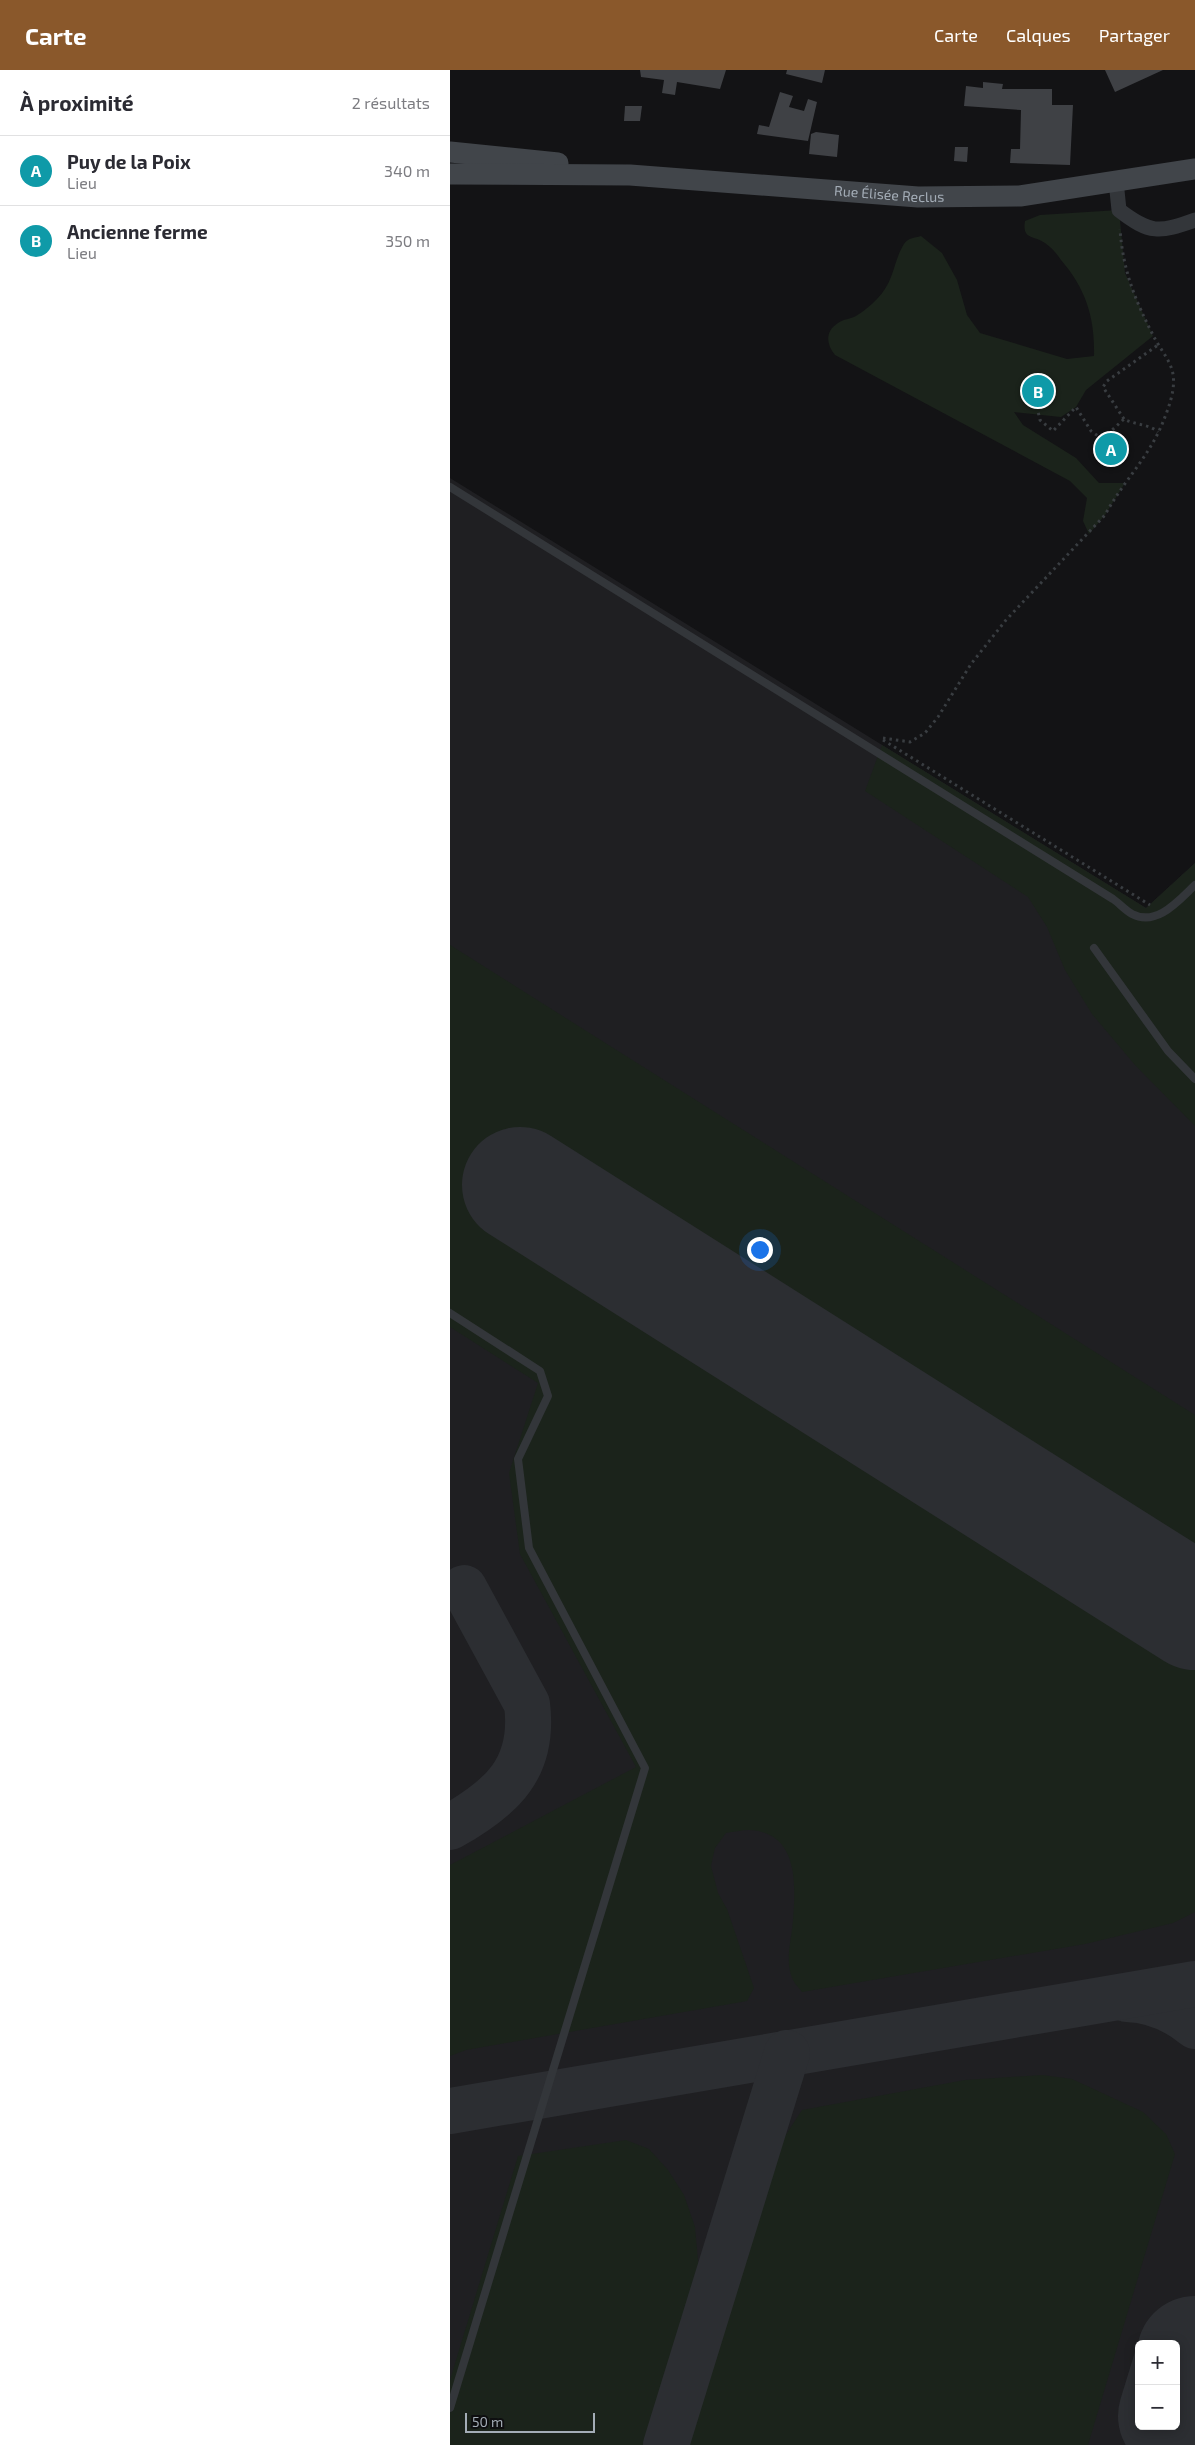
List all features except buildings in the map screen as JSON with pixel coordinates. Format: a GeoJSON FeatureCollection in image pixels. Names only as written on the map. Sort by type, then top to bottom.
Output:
{"type":"FeatureCollection","features":[{"type":"Feature","properties":{"kind":"main road","name":"Rue Élisée Reclus"},"geometry":{"type":"LineString","coordinates":[[450,152],[551,162],[630,175]]}},
{"type":"Feature","properties":{"kind":"main road","name":"Rue Élisée Reclus"},"geometry":{"type":"LineString","coordinates":[[450,174],[630,175],[918,197],[1020,196],[1116,181],[1195,164]]}},
{"type":"Feature","properties":{"kind":"main road","name":"Rue Élisée Reclus"},"geometry":{"type":"LineString","coordinates":[[1148,175],[1195,169]]}},
{"type":"Feature","properties":{"kind":"street"},"geometry":{"type":"LineString","coordinates":[[1116,181],[1119,210],[1140,226],[1167,231],[1195,220]]}},
{"type":"Feature","properties":{"kind":"lane"},"geometry":{"type":"LineString","coordinates":[[450,487],[1114,898],[1133,914],[1154,916],[1165,913],[1195,884]]}},
{"type":"Feature","properties":{"kind":"lane"},"geometry":{"type":"LineString","coordinates":[[1094,948],[1168,1050],[1195,1079]]}},
{"type":"Feature","properties":{"kind":"lane"},"geometry":{"type":"LineString","coordinates":[[450,1313],[540,1371],[548,1396],[518,1459],[529,1548],[645,1768],[450,2408]]}},
{"type":"Feature","properties":{"kind":"path"},"geometry":{"type":"LineString","coordinates":[[880,738],[910,742],[925,733],[938,717],[971,664],[1006,620],[1105,516],[1114,498],[1144,458],[1158,432],[1168,406],[1173,381],[1172,370],[1158,345],[1125,273],[1119,210]]}},
{"type":"Feature","properties":{"kind":"path"},"geometry":{"type":"LineString","coordinates":[[1158,345],[1107,381],[1103,386],[1124,420],[1134,425],[1152,426],[1158,432]]}},
{"type":"Feature","properties":{"kind":"path"},"geometry":{"type":"LineString","coordinates":[[1038,387],[1037,407],[1040,420],[1053,431],[1076,408],[1091,431],[1098,436],[1109,433],[1124,420]]}},
{"type":"Feature","properties":{"kind":"shaded area"},"geometry":{"type":"Polygon","coordinates":[[[1119,210],[1125,273],[1153,336],[1086,390],[1076,407],[1061,417],[1014,412],[1023,425],[1076,458],[1099,483],[1125,483],[1105,515],[1089,534],[1083,521],[1087,498],[1070,481],[835,355],[828,338],[834,326],[859,314],[877,299],[891,278],[904,244],[909,239],[921,236],[942,253],[957,280],[967,315],[980,333],[1067,359],[1094,356],[1091,317],[1083,293],[1070,271],[1054,251],[1045,243],[1027,234],[1025,231],[1025,221],[1040,215],[1119,210]]]}},
{"type":"Feature","properties":{"kind":"shaded area"},"geometry":{"type":"Polygon","coordinates":[[[450,478],[1146,908],[1195,863],[1195,2445],[450,2445],[450,478]]]}},
{"type":"Feature","properties":{"kind":"shaded area"},"geometry":{"type":"Polygon","coordinates":[[[882,745],[1146,908],[1195,863],[1195,1126],[1135,1065],[1092,1014],[1065,970],[1047,927],[1028,897],[865,791],[882,745]]]}},
{"type":"Feature","properties":{"kind":"shaded area"},"geometry":{"type":"Polygon","coordinates":[[[450,945],[1195,1415],[1195,1912],[1173,1923],[1085,1944],[802,1992],[793,1980],[789,1965],[794,1890],[790,1862],[785,1850],[777,1840],[765,1833],[749,1830],[726,1833],[715,1848],[711,1866],[718,1893],[727,1909],[754,1988],[747,2001],[466,2050],[450,2056],[450,1865],[636,1767],[520,1554],[509,1473],[538,1383],[450,1327],[450,945]]]}},
{"type":"Feature","properties":{"kind":"shaded area"},"geometry":{"type":"Polygon","coordinates":[[[1042,2075],[1072,2079],[1143,2112],[1166,2134],[1175,2154],[1088,2445],[685,2445],[772,2163],[785,2136],[802,2110],[965,2080],[1042,2075]]]}},
{"type":"Feature","properties":{"kind":"shaded area"},"geometry":{"type":"Polygon","coordinates":[[[626,2140],[649,2149],[668,2170],[684,2195],[695,2227],[699,2271],[645,2445],[450,2445],[450,2380],[518,2156],[626,2140]]]}},
{"type":"Feature","properties":{"kind":"taxiway"},"geometry":{"type":"LineString","coordinates":[[450,1827],[485,1805],[511,1779],[520,1763],[526,1746],[528,1726],[527,1704],[464,1588]]}},
{"type":"Feature","properties":{"kind":"taxiway"},"geometry":{"type":"LineString","coordinates":[[450,2111],[1195,1984]]}},
{"type":"Feature","properties":{"kind":"taxiway"},"geometry":{"type":"LineString","coordinates":[[1127,1999],[1146,2001],[1163,2007],[1180,2015],[1195,2026]]}},
{"type":"Feature","properties":{"kind":"taxiway"},"geometry":{"type":"LineString","coordinates":[[666,2445],[787,2053]]}},
{"type":"Feature","properties":{"kind":"runway"},"geometry":{"type":"LineString","coordinates":[[520,1185],[1195,1612]]}},
{"type":"Feature","properties":{"kind":"runway"},"geometry":{"type":"LineString","coordinates":[[1180,2403],[1195,2354]]}},
{"type":"Feature","properties":{"kind":"place","name":"Ancienne ferme"},"geometry":{"type":"Point","coordinates":[1038,391]}},
{"type":"Feature","properties":{"kind":"place","name":"Puy de la Poix"},"geometry":{"type":"Point","coordinates":[1111,449]}}]}
